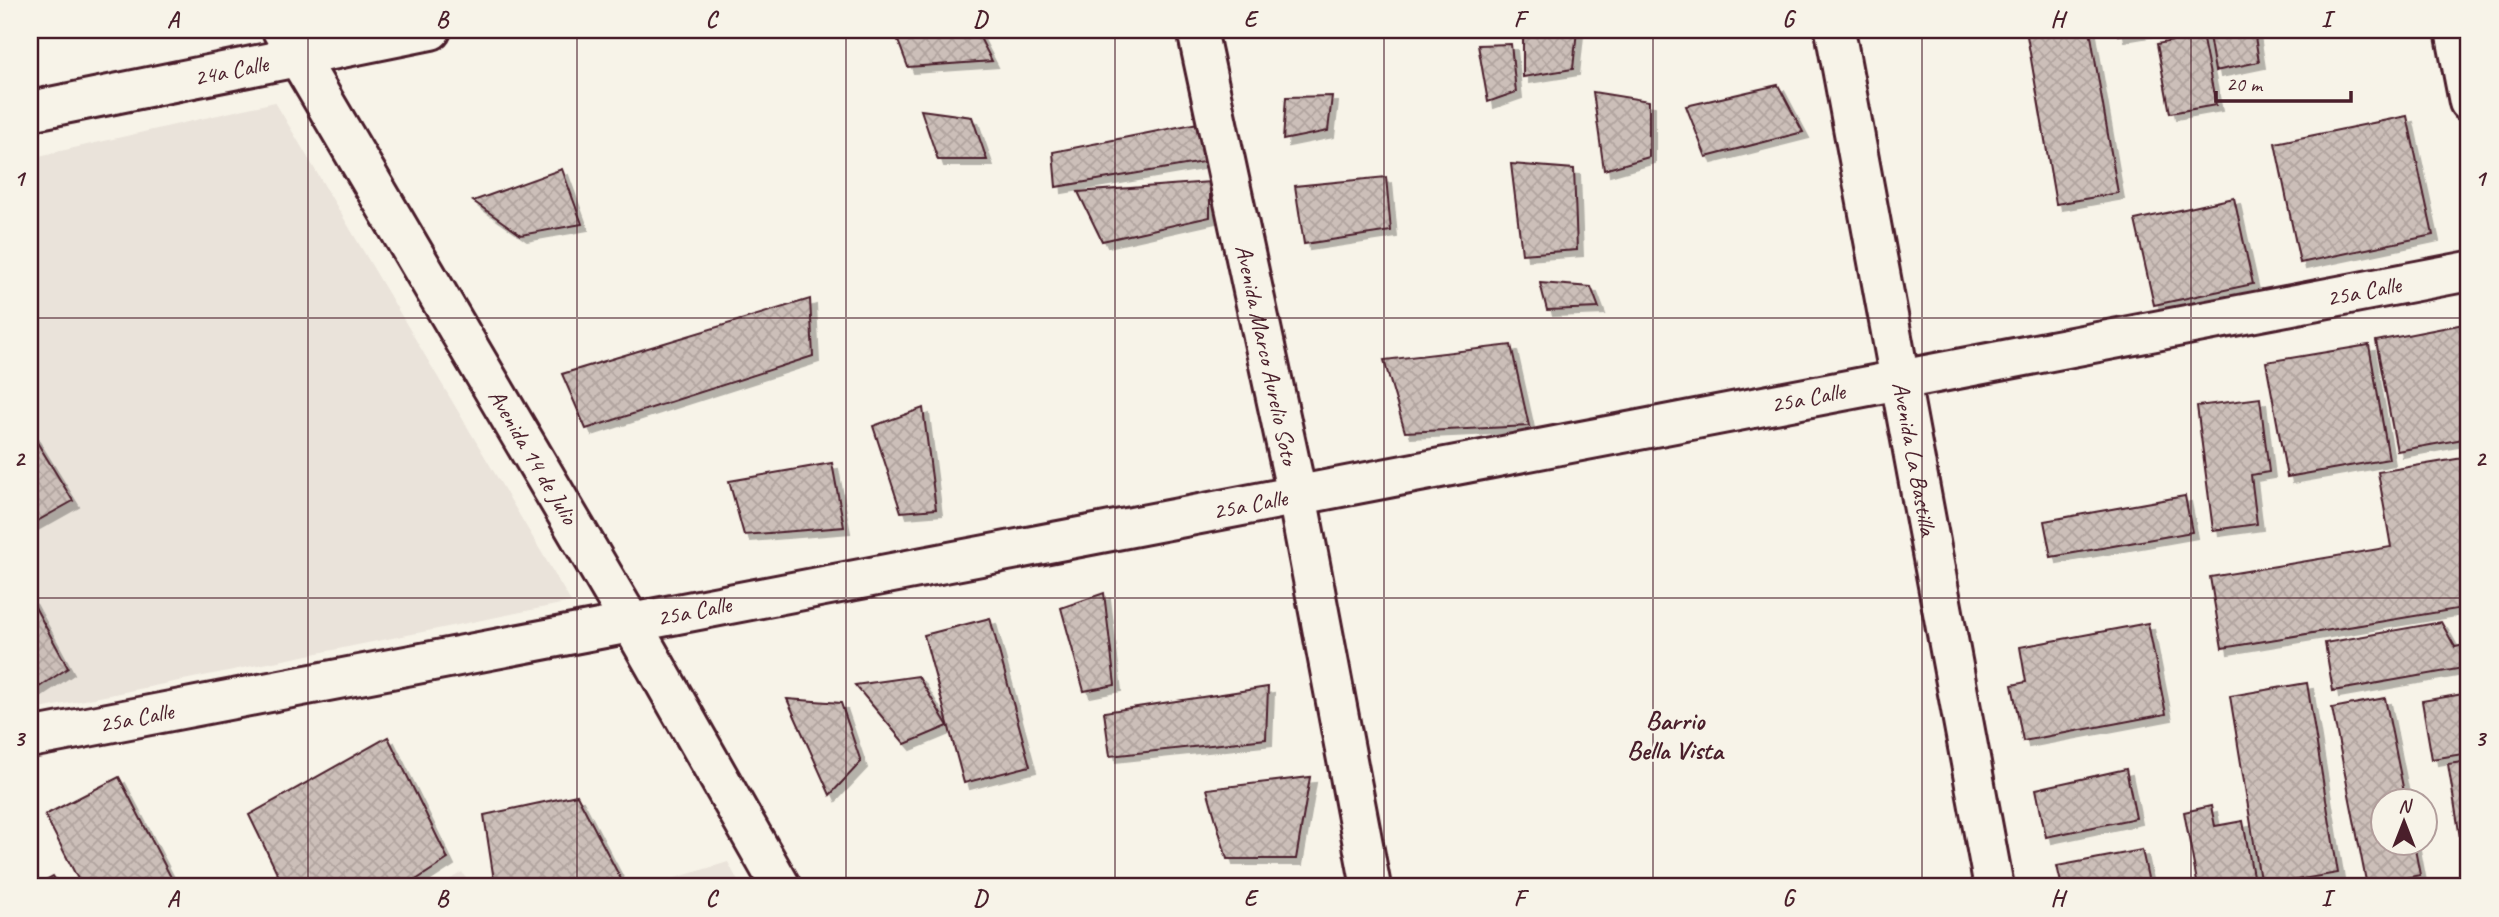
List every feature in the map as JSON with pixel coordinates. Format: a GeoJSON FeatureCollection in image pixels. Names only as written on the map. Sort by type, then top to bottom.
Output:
{"type":"FeatureCollection","features":[{"type":"Feature","properties":{"kind":"street","name":"24a Calle"},"geometry":{"type":"LineString","coordinates":[[30,111],[290,43],[431,30]]}},
{"type":"Feature","properties":{"kind":"street","name":"Avenida Marco Aurelio Soto"},"geometry":{"type":"LineString","coordinates":[[1197,30],[1297,495],[1371,887]]}},
{"type":"Feature","properties":{"kind":"street","name":"Avenida La Bastilla"},"geometry":{"type":"LineString","coordinates":[[1835,30],[1994,887]]}},
{"type":"Feature","properties":{"kind":"street"},"geometry":{"type":"LineString","coordinates":[[2455,30],[2469,102]]}},
{"type":"Feature","properties":{"kind":"street","name":"Avenida 14 de Julio"},"geometry":{"type":"LineString","coordinates":[[290,43],[631,623],[781,887]]}},
{"type":"Feature","properties":{"kind":"street","name":"25a Calle"},"geometry":{"type":"LineString","coordinates":[[30,738],[2469,271]]}},
{"type":"Feature","properties":{"kind":"shaded area"},"geometry":{"type":"Polygon","coordinates":[[[275,102],[571,602],[30,711],[30,158],[275,102]]]}},
{"type":"Feature","properties":{"kind":"shaded area"},"geometry":{"type":"Polygon","coordinates":[[[728,862],[741,887],[645,887],[728,862]]]}},
{"type":"Feature","properties":{"kind":"shaded area"},"geometry":{"type":"Polygon","coordinates":[[[462,872],[471,887],[438,887],[462,872]]]}},
{"type":"Feature","properties":{"kind":"building"},"geometry":{"type":"Polygon","coordinates":[[[894,30],[976,30],[992,61],[908,67],[894,30]]]}},
{"type":"Feature","properties":{"kind":"building"},"geometry":{"type":"Polygon","coordinates":[[[1523,30],[1577,30],[1573,69],[1523,77],[1523,30]]]}},
{"type":"Feature","properties":{"kind":"building"},"geometry":{"type":"Polygon","coordinates":[[[2026,30],[2090,30],[2118,193],[2056,204],[2026,30]]]}},
{"type":"Feature","properties":{"kind":"building"},"geometry":{"type":"Polygon","coordinates":[[[2118,30],[2149,30],[2119,35],[2118,30]]]}},
{"type":"Feature","properties":{"kind":"building"},"geometry":{"type":"Polygon","coordinates":[[[2208,30],[2254,30],[2259,62],[2215,71],[2208,30]]]}},
{"type":"Feature","properties":{"kind":"building"},"geometry":{"type":"Polygon","coordinates":[[[2202,35],[2216,105],[2170,113],[2157,44],[2202,35]]]}},
{"type":"Feature","properties":{"kind":"building"},"geometry":{"type":"Polygon","coordinates":[[[1511,44],[1516,92],[1488,102],[1478,45],[1511,44]]]}},
{"type":"Feature","properties":{"kind":"building"},"geometry":{"type":"Polygon","coordinates":[[[1778,85],[1803,132],[1706,157],[1686,106],[1778,85]]]}},
{"type":"Feature","properties":{"kind":"building"},"geometry":{"type":"Polygon","coordinates":[[[1593,92],[1649,101],[1649,157],[1604,170],[1593,92]]]}},
{"type":"Feature","properties":{"kind":"building"},"geometry":{"type":"Polygon","coordinates":[[[1332,96],[1328,131],[1283,140],[1286,97],[1332,96]]]}},
{"type":"Feature","properties":{"kind":"building"},"geometry":{"type":"Polygon","coordinates":[[[921,110],[972,117],[987,160],[938,160],[921,110]]]}},
{"type":"Feature","properties":{"kind":"building"},"geometry":{"type":"Polygon","coordinates":[[[2407,116],[2433,235],[2300,263],[2275,143],[2407,116]]]}},
{"type":"Feature","properties":{"kind":"building"},"geometry":{"type":"Polygon","coordinates":[[[1198,123],[1203,162],[1056,187],[1053,152],[1198,123]]]}},
{"type":"Feature","properties":{"kind":"building"},"geometry":{"type":"Polygon","coordinates":[[[1511,164],[1574,169],[1577,250],[1522,254],[1511,164]]]}},
{"type":"Feature","properties":{"kind":"building"},"geometry":{"type":"Polygon","coordinates":[[[562,169],[582,224],[521,235],[473,201],[562,169]]]}},
{"type":"Feature","properties":{"kind":"building"},"geometry":{"type":"Polygon","coordinates":[[[1386,177],[1391,231],[1304,244],[1295,186],[1386,177]]]}},
{"type":"Feature","properties":{"kind":"building"},"geometry":{"type":"Polygon","coordinates":[[[1210,182],[1210,217],[1102,241],[1078,192],[1210,182]]]}},
{"type":"Feature","properties":{"kind":"building"},"geometry":{"type":"Polygon","coordinates":[[[2234,198],[2253,284],[2154,305],[2135,220],[2234,198]]]}},
{"type":"Feature","properties":{"kind":"building"},"geometry":{"type":"Polygon","coordinates":[[[1540,283],[1591,287],[1599,308],[1547,310],[1540,283]]]}},
{"type":"Feature","properties":{"kind":"building"},"geometry":{"type":"Polygon","coordinates":[[[810,299],[813,356],[586,429],[562,374],[810,299]]]}},
{"type":"Feature","properties":{"kind":"building"},"geometry":{"type":"Polygon","coordinates":[[[2469,323],[2469,438],[2397,451],[2376,341],[2469,323]]]}},
{"type":"Feature","properties":{"kind":"building"},"geometry":{"type":"Polygon","coordinates":[[[1511,345],[1529,426],[1405,432],[1384,360],[1511,345]]]}},
{"type":"Feature","properties":{"kind":"building"},"geometry":{"type":"Polygon","coordinates":[[[2369,345],[2389,459],[2287,477],[2266,362],[2369,345]]]}},
{"type":"Feature","properties":{"kind":"building"},"geometry":{"type":"Polygon","coordinates":[[[2260,398],[2269,472],[2251,475],[2257,524],[2213,530],[2197,406],[2260,398]]]}},
{"type":"Feature","properties":{"kind":"building"},"geometry":{"type":"Polygon","coordinates":[[[923,408],[936,509],[901,512],[873,426],[923,408]]]}},
{"type":"Feature","properties":{"kind":"building"},"geometry":{"type":"Polygon","coordinates":[[[30,431],[73,501],[30,525],[30,431]]]}},
{"type":"Feature","properties":{"kind":"building"},"geometry":{"type":"Polygon","coordinates":[[[2469,457],[2469,607],[2222,648],[2210,577],[2391,547],[2378,472],[2469,457]]]}},
{"type":"Feature","properties":{"kind":"building"},"geometry":{"type":"Polygon","coordinates":[[[832,463],[844,527],[744,535],[729,481],[832,463]]]}},
{"type":"Feature","properties":{"kind":"building"},"geometry":{"type":"Polygon","coordinates":[[[2185,496],[2192,532],[2051,557],[2044,521],[2185,496]]]}},
{"type":"Feature","properties":{"kind":"building"},"geometry":{"type":"Polygon","coordinates":[[[1104,593],[1115,685],[1084,691],[1061,608],[1104,593]]]}},
{"type":"Feature","properties":{"kind":"building"},"geometry":{"type":"Polygon","coordinates":[[[30,598],[68,668],[30,693],[30,598]]]}},
{"type":"Feature","properties":{"kind":"building"},"geometry":{"type":"Polygon","coordinates":[[[990,618],[1030,766],[964,783],[924,635],[990,618]]]}},
{"type":"Feature","properties":{"kind":"building"},"geometry":{"type":"Polygon","coordinates":[[[2441,622],[2455,647],[2469,644],[2469,667],[2333,691],[2325,643],[2441,622]]]}},
{"type":"Feature","properties":{"kind":"building"},"geometry":{"type":"Polygon","coordinates":[[[2148,623],[2166,714],[2023,741],[2012,685],[2026,682],[2020,647],[2148,623]]]}},
{"type":"Feature","properties":{"kind":"building"},"geometry":{"type":"Polygon","coordinates":[[[918,676],[948,726],[905,744],[855,685],[918,676]]]}},
{"type":"Feature","properties":{"kind":"building"},"geometry":{"type":"Polygon","coordinates":[[[2307,683],[2338,873],[2261,886],[2230,696],[2307,683]]]}},
{"type":"Feature","properties":{"kind":"building"},"geometry":{"type":"Polygon","coordinates":[[[1268,687],[1266,739],[1110,756],[1104,712],[1268,687]]]}},
{"type":"Feature","properties":{"kind":"building"},"geometry":{"type":"Polygon","coordinates":[[[2469,693],[2469,753],[2432,759],[2422,701],[2469,693]]]}},
{"type":"Feature","properties":{"kind":"building"},"geometry":{"type":"Polygon","coordinates":[[[2385,698],[2403,788],[2370,788],[2370,858],[2417,858],[2420,875],[2367,886],[2332,708],[2385,698]]]}},
{"type":"Feature","properties":{"kind":"building"},"geometry":{"type":"Polygon","coordinates":[[[787,699],[841,703],[861,762],[830,795],[787,699]]]}},
{"type":"Feature","properties":{"kind":"building"},"geometry":{"type":"Polygon","coordinates":[[[388,737],[448,859],[405,887],[284,887],[249,815],[388,737]]]}},
{"type":"Feature","properties":{"kind":"building"},"geometry":{"type":"Polygon","coordinates":[[[2469,761],[2469,861],[2464,862],[2448,764],[2469,761]]]}},
{"type":"Feature","properties":{"kind":"building"},"geometry":{"type":"Polygon","coordinates":[[[2126,769],[2136,818],[2046,837],[2036,789],[2126,769]]]}},
{"type":"Feature","properties":{"kind":"building"},"geometry":{"type":"Polygon","coordinates":[[[119,777],[176,887],[82,887],[45,815],[119,777]]]}},
{"type":"Feature","properties":{"kind":"building"},"geometry":{"type":"Polygon","coordinates":[[[1310,777],[1296,859],[1227,859],[1207,789],[1310,777]]]}},
{"type":"Feature","properties":{"kind":"building"},"geometry":{"type":"Polygon","coordinates":[[[577,795],[623,883],[600,887],[495,887],[484,815],[577,795]]]}},
{"type":"Feature","properties":{"kind":"building"},"geometry":{"type":"Polygon","coordinates":[[[2211,806],[2215,826],[2243,821],[2255,887],[2198,887],[2184,812],[2211,806]]]}},
{"type":"Feature","properties":{"kind":"building"},"geometry":{"type":"Polygon","coordinates":[[[2142,850],[2150,887],[2062,887],[2057,866],[2142,850]]]}},
{"type":"Feature","properties":{"kind":"building"},"geometry":{"type":"Polygon","coordinates":[[[53,876],[60,887],[33,887],[53,876]]]}},
{"type":"Feature","properties":{"kind":"district","name":"Barrio Bella Vista"},"geometry":{"type":"Point","coordinates":[1675,735]}}]}
